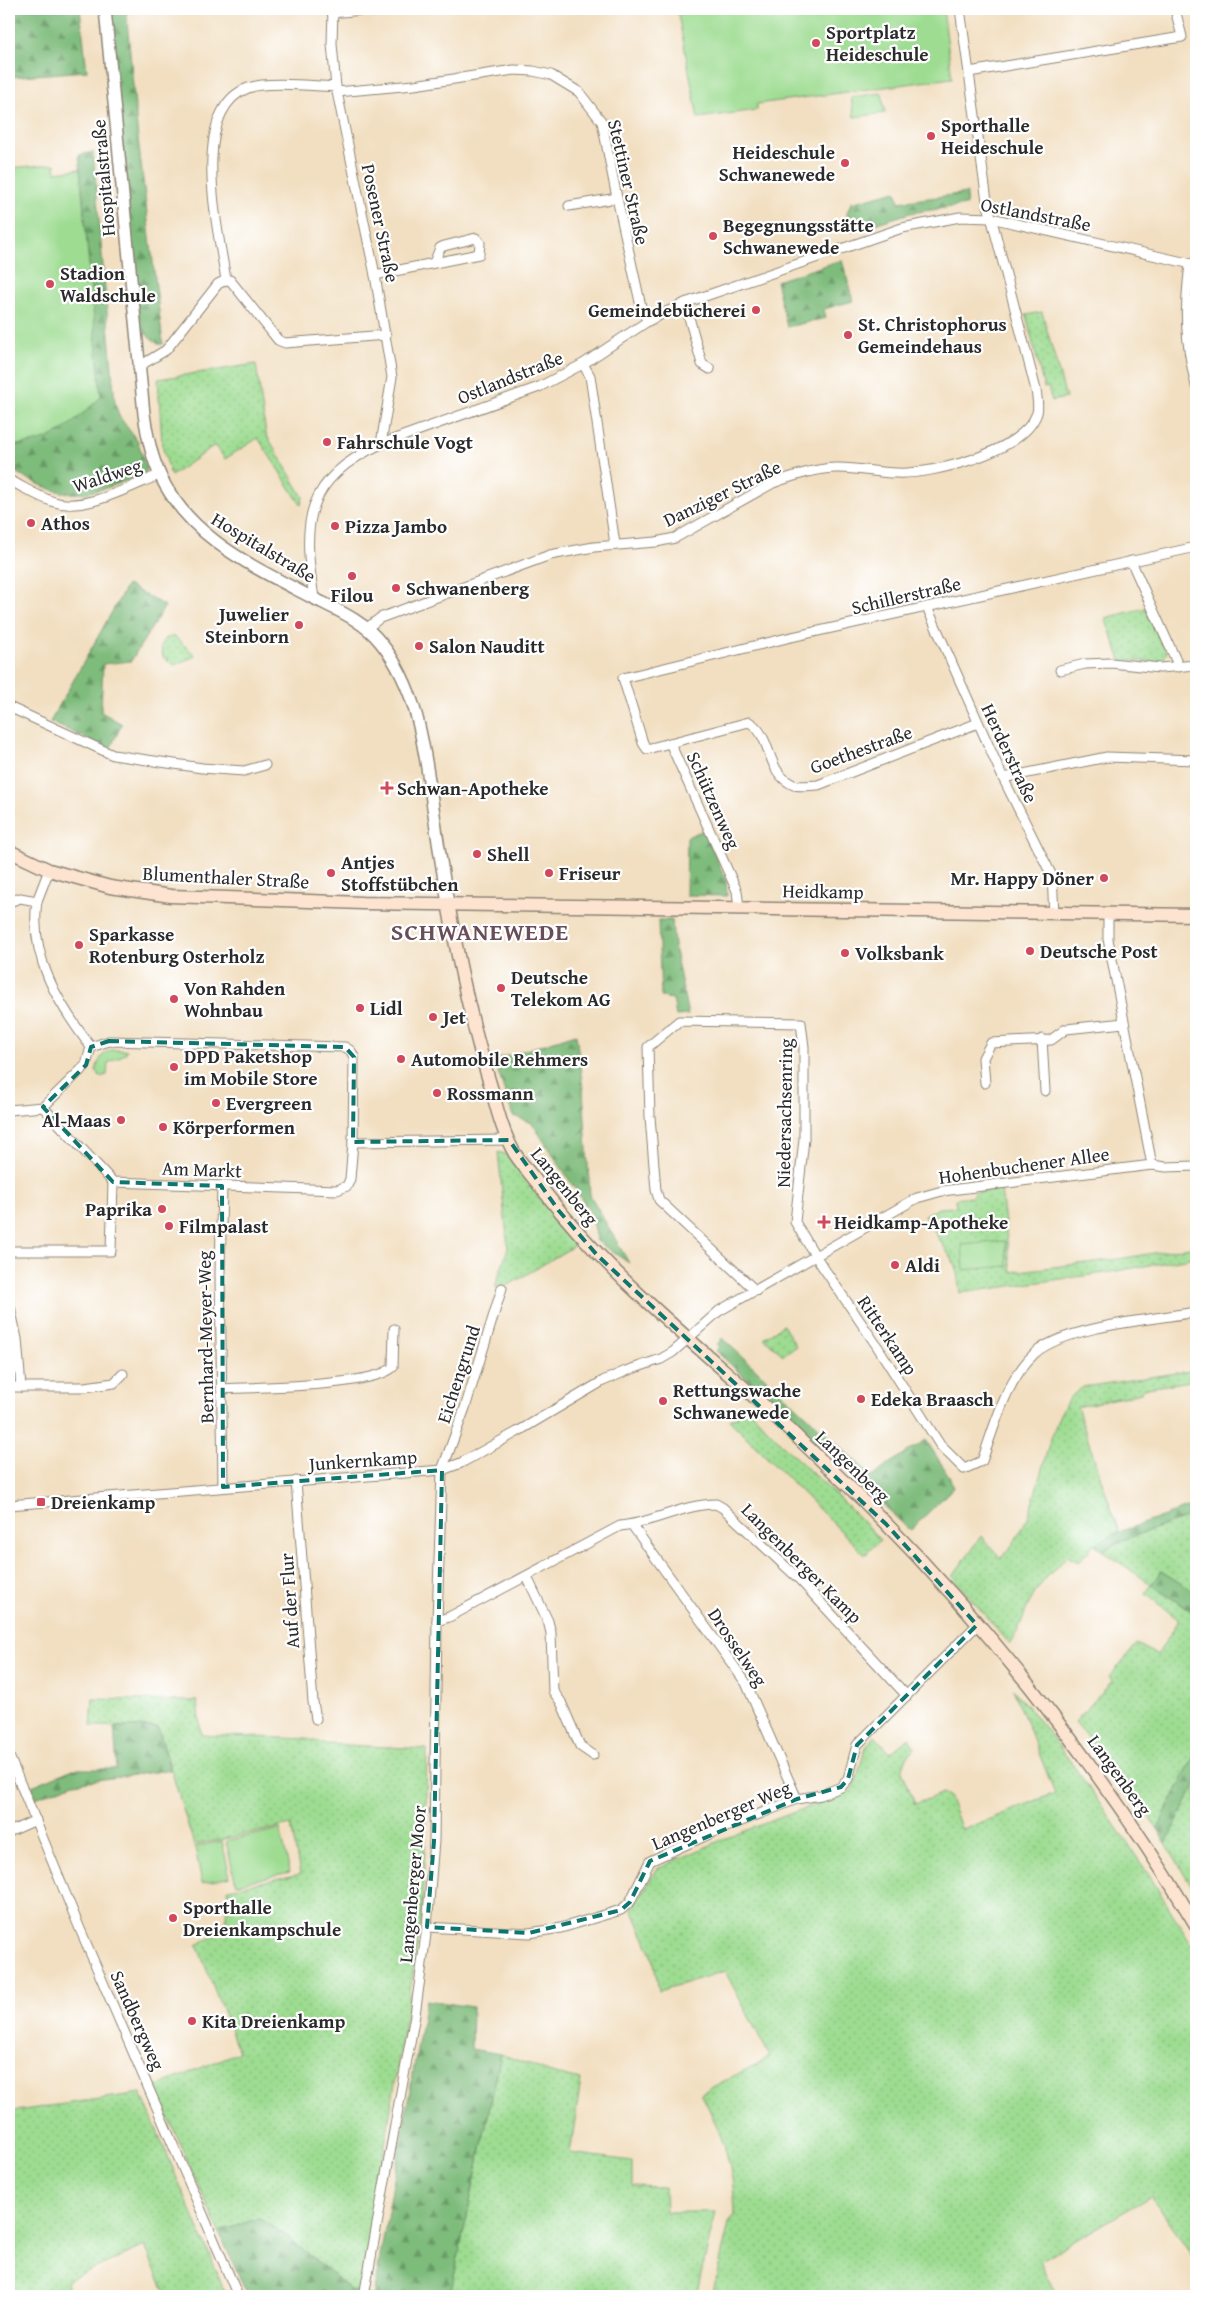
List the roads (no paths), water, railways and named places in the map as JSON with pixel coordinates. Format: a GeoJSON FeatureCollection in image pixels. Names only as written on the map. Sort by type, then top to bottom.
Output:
{"type":"FeatureCollection","features":[{"type":"Feature","properties":{"kind":"main road","name":"Blumenthaler Straße"},"geometry":{"type":"LineString","coordinates":[[9,851],[49,870],[110,888],[171,896],[352,903],[448,903]]}},
{"type":"Feature","properties":{"kind":"main road","name":"Heidkamp"},"geometry":{"type":"LineString","coordinates":[[448,903],[1196,915]]}},
{"type":"Feature","properties":{"kind":"main road","name":"Langenberg"},"geometry":{"type":"LineString","coordinates":[[448,903],[459,967],[470,1013],[500,1118],[515,1153],[553,1203],[597,1254],[687,1340],[743,1387],[839,1478],[886,1524],[977,1625],[1078,1748],[1155,1856],[1196,1925]]}},
{"type":"Feature","properties":{"kind":"street","name":"Hospitalstraße"},"geometry":{"type":"LineString","coordinates":[[104,9],[138,367],[149,445],[159,474],[173,500],[203,533],[259,570],[367,628],[381,642],[406,684],[417,718],[427,761],[448,903]]}},
{"type":"Feature","properties":{"kind":"street"},"geometry":{"type":"LineString","coordinates":[[332,11],[372,9]]}},
{"type":"Feature","properties":{"kind":"street","name":"Danziger Straße"},"geometry":{"type":"LineString","coordinates":[[367,628],[380,618],[550,555],[614,544],[656,542],[675,538],[773,484],[805,473],[836,468],[897,474],[930,470],[973,459],[1002,446],[1023,432],[1038,412],[1036,390],[991,218],[960,9]]}},
{"type":"Feature","properties":{"kind":"street"},"geometry":{"type":"LineString","coordinates":[[969,72],[1182,38],[1175,9]]}},
{"type":"Feature","properties":{"kind":"street","name":"Posener Straße"},"geometry":{"type":"LineString","coordinates":[[332,11],[332,44],[336,90],[375,274],[392,377],[381,444]]}},
{"type":"Feature","properties":{"kind":"street","name":"Stettiner Straße"},"geometry":{"type":"LineString","coordinates":[[226,280],[210,161],[215,132],[224,108],[232,98],[250,87],[336,90],[414,85],[514,70],[533,71],[551,75],[579,92],[602,122],[642,311],[648,321]]}},
{"type":"Feature","properties":{"kind":"street"},"geometry":{"type":"LineString","coordinates":[[569,206],[617,198]]}},
{"type":"Feature","properties":{"kind":"street","name":"Ostlandstraße"},"geometry":{"type":"LineString","coordinates":[[314,598],[309,535],[310,518],[314,503],[324,485],[336,471],[362,453],[381,444],[539,387],[583,364],[648,321],[685,303],[902,228],[960,217],[991,218],[1193,264]]}},
{"type":"Feature","properties":{"kind":"street"},"geometry":{"type":"LineString","coordinates":[[375,274],[434,263],[479,254],[480,243],[476,238],[444,246],[440,248],[434,263]]}},
{"type":"Feature","properties":{"kind":"street"},"geometry":{"type":"LineString","coordinates":[[1193,264],[1185,327],[1196,386]]}},
{"type":"Feature","properties":{"kind":"street"},"geometry":{"type":"LineString","coordinates":[[138,367],[166,350],[218,284],[226,280],[230,280],[278,340],[285,343],[386,335]]}},
{"type":"Feature","properties":{"kind":"street"},"geometry":{"type":"LineString","coordinates":[[685,303],[702,364],[710,369]]}},
{"type":"Feature","properties":{"kind":"street"},"geometry":{"type":"LineString","coordinates":[[583,364],[590,376],[614,544]]}},
{"type":"Feature","properties":{"kind":"street","name":"Waldweg"},"geometry":{"type":"LineString","coordinates":[[9,480],[54,502],[71,504],[105,497],[159,474]]}},
{"type":"Feature","properties":{"kind":"street","name":"Schillerstraße"},"geometry":{"type":"LineString","coordinates":[[623,678],[1196,547]]}},
{"type":"Feature","properties":{"kind":"street"},"geometry":{"type":"LineString","coordinates":[[1130,561],[1178,666]]}},
{"type":"Feature","properties":{"kind":"street","name":"Herderstraße"},"geometry":{"type":"LineString","coordinates":[[927,607],[1003,778],[1052,876],[1054,914]]}},
{"type":"Feature","properties":{"kind":"street"},"geometry":{"type":"LineString","coordinates":[[1060,670],[1086,664],[1111,663],[1160,668],[1196,665]]}},
{"type":"Feature","properties":{"kind":"street","name":"Schützenweg"},"geometry":{"type":"LineString","coordinates":[[623,678],[643,743],[647,749],[670,743],[737,891],[739,908]]}},
{"type":"Feature","properties":{"kind":"street"},"geometry":{"type":"LineString","coordinates":[[9,707],[113,755],[202,768],[244,771],[265,765]]}},
{"type":"Feature","properties":{"kind":"street","name":"Goethestraße"},"geometry":{"type":"LineString","coordinates":[[670,743],[749,722],[757,726],[776,771],[794,785],[818,785],[978,723]]}},
{"type":"Feature","properties":{"kind":"street"},"geometry":{"type":"LineString","coordinates":[[1003,778],[1107,757],[1196,760]]}},
{"type":"Feature","properties":{"kind":"street"},"geometry":{"type":"LineString","coordinates":[[9,1110],[43,1107],[86,1065],[91,1047],[69,1018],[53,988],[40,956],[35,931],[37,901],[49,870]]}},
{"type":"Feature","properties":{"kind":"street"},"geometry":{"type":"LineString","coordinates":[[9,902],[20,898],[37,901]]}},
{"type":"Feature","properties":{"kind":"street"},"geometry":{"type":"LineString","coordinates":[[1108,915],[1108,938],[1152,1165],[1166,1167],[1196,1166]]}},
{"type":"Feature","properties":{"kind":"street","name":"Niedersachsenring"},"geometry":{"type":"LineString","coordinates":[[756,1291],[659,1200],[656,1190],[650,1117],[648,1047],[679,1021],[801,1023],[804,1047],[804,1139],[796,1222],[816,1257]]}},
{"type":"Feature","properties":{"kind":"street"},"geometry":{"type":"LineString","coordinates":[[985,1083],[983,1058],[991,1042],[1051,1040],[1066,1029],[1124,1023]]}},
{"type":"Feature","properties":{"kind":"street"},"geometry":{"type":"LineString","coordinates":[[1042,1040],[1045,1090]]}},
{"type":"Feature","properties":{"kind":"street","name":"Am Markt"},"geometry":{"type":"LineString","coordinates":[[91,1047],[109,1042],[345,1047],[351,1051],[354,1057],[353,1142],[350,1179],[347,1186],[337,1190],[113,1182]]}},
{"type":"Feature","properties":{"kind":"street"},"geometry":{"type":"LineString","coordinates":[[9,1251],[111,1250],[113,1182],[43,1107]]}},
{"type":"Feature","properties":{"kind":"street"},"geometry":{"type":"LineString","coordinates":[[353,1142],[509,1140]]}},
{"type":"Feature","properties":{"kind":"street","name":"Hohenbuchener Allee"},"geometry":{"type":"LineString","coordinates":[[687,1340],[719,1312],[917,1198],[942,1191],[1152,1165]]}},
{"type":"Feature","properties":{"kind":"street","name":"Bernhard-Meyer-Weg"},"geometry":{"type":"LineString","coordinates":[[222,1186],[220,1273],[223,1487]]}},
{"type":"Feature","properties":{"kind":"street","name":"Ritterkamp"},"geometry":{"type":"LineString","coordinates":[[816,1257],[878,1346],[940,1445],[964,1470],[982,1462],[1006,1396],[1034,1354],[1046,1345],[1084,1331],[1196,1312]]}},
{"type":"Feature","properties":{"kind":"street","name":"Eichengrund"},"geometry":{"type":"LineString","coordinates":[[442,1470],[465,1408],[502,1288]]}},
{"type":"Feature","properties":{"kind":"street"},"geometry":{"type":"LineString","coordinates":[[9,1302],[17,1339],[21,1387]]}},
{"type":"Feature","properties":{"kind":"street"},"geometry":{"type":"LineString","coordinates":[[222,1389],[352,1382],[378,1376],[388,1372],[393,1367],[394,1329]]}},
{"type":"Feature","properties":{"kind":"street","name":"Junkernkamp"},"geometry":{"type":"LineString","coordinates":[[9,1505],[442,1470],[461,1463],[603,1381],[626,1370],[662,1359],[687,1340]]}},
{"type":"Feature","properties":{"kind":"street"},"geometry":{"type":"LineString","coordinates":[[9,1387],[86,1387],[114,1383],[123,1374]]}},
{"type":"Feature","properties":{"kind":"street","name":"Langenberger Moor"},"geometry":{"type":"LineString","coordinates":[[364,2296],[415,2015],[427,1927],[434,1842],[437,1621],[442,1470]]}},
{"type":"Feature","properties":{"kind":"street","name":"Auf der Flur"},"geometry":{"type":"LineString","coordinates":[[296,1481],[312,1702],[316,1719]]}},
{"type":"Feature","properties":{"kind":"street","name":"Langenberger Kamp"},"geometry":{"type":"LineString","coordinates":[[437,1621],[449,1617],[527,1577],[620,1526],[632,1525],[716,1504],[723,1508],[800,1580],[907,1696]]}},
{"type":"Feature","properties":{"kind":"street","name":"Drosselweg"},"geometry":{"type":"LineString","coordinates":[[632,1525],[746,1683],[797,1799]]}},
{"type":"Feature","properties":{"kind":"street"},"geometry":{"type":"LineString","coordinates":[[527,1577],[548,1621],[551,1633],[553,1691],[561,1702],[580,1746],[593,1755]]}},
{"type":"Feature","properties":{"kind":"street","name":"Langenberger Weg"},"geometry":{"type":"LineString","coordinates":[[427,1927],[529,1933],[561,1928],[621,1910],[630,1902],[650,1861],[714,1832],[797,1799],[821,1795],[841,1787],[848,1779],[857,1744],[977,1625]]}},
{"type":"Feature","properties":{"kind":"street","name":"Sandbergweg"},"geometry":{"type":"LineString","coordinates":[[9,1756],[238,2296]]}},
{"type":"Feature","properties":{"kind":"street"},"geometry":{"type":"LineString","coordinates":[[9,1832],[36,1820]]}},
{"type":"Feature","properties":{"kind":"place","name":"Sportplatz Heideschule"},"geometry":{"type":"Point","coordinates":[816,43]}},
{"type":"Feature","properties":{"kind":"place","name":"Sporthalle Heideschule"},"geometry":{"type":"Point","coordinates":[931,136]}},
{"type":"Feature","properties":{"kind":"place","name":"Heideschule Schwanewede"},"geometry":{"type":"Point","coordinates":[845,163]}},
{"type":"Feature","properties":{"kind":"place","name":"Begegnungsstätte Schwanewede"},"geometry":{"type":"Point","coordinates":[713,236]}},
{"type":"Feature","properties":{"kind":"place","name":"Stadion Waldschule"},"geometry":{"type":"Point","coordinates":[50,284]}},
{"type":"Feature","properties":{"kind":"place","name":"Gemeindebücherei"},"geometry":{"type":"Point","coordinates":[756,310]}},
{"type":"Feature","properties":{"kind":"place","name":"St. Christophorus Gemeindehaus"},"geometry":{"type":"Point","coordinates":[848,335]}},
{"type":"Feature","properties":{"kind":"place","name":"Fahrschule Vogt"},"geometry":{"type":"Point","coordinates":[327,442]}},
{"type":"Feature","properties":{"kind":"place","name":"Athos"},"geometry":{"type":"Point","coordinates":[31,523]}},
{"type":"Feature","properties":{"kind":"place","name":"Pizza Jambo"},"geometry":{"type":"Point","coordinates":[335,526]}},
{"type":"Feature","properties":{"kind":"place","name":"Filou"},"geometry":{"type":"Point","coordinates":[352,576]}},
{"type":"Feature","properties":{"kind":"place","name":"Schwanenberg"},"geometry":{"type":"Point","coordinates":[396,588]}},
{"type":"Feature","properties":{"kind":"place","name":"Juwelier Steinborn"},"geometry":{"type":"Point","coordinates":[299,625]}},
{"type":"Feature","properties":{"kind":"place","name":"Salon Nauditt"},"geometry":{"type":"Point","coordinates":[419,646]}},
{"type":"Feature","properties":{"kind":"place","name":"Schwan-Apotheke"},"geometry":{"type":"Point","coordinates":[387,788]}},
{"type":"Feature","properties":{"kind":"place","name":"Shell"},"geometry":{"type":"Point","coordinates":[477,854]}},
{"type":"Feature","properties":{"kind":"place","name":"Antjes Stoffstübchen"},"geometry":{"type":"Point","coordinates":[331,873]}},
{"type":"Feature","properties":{"kind":"place","name":"Friseur"},"geometry":{"type":"Point","coordinates":[549,873]}},
{"type":"Feature","properties":{"kind":"place","name":"Mr. Happy Döner"},"geometry":{"type":"Point","coordinates":[1104,878]}},
{"type":"Feature","properties":{"kind":"place","name":"Sparkasse Rotenburg Osterholz"},"geometry":{"type":"Point","coordinates":[79,945]}},
{"type":"Feature","properties":{"kind":"place","name":"Deutsche Post"},"geometry":{"type":"Point","coordinates":[1030,951]}},
{"type":"Feature","properties":{"kind":"place","name":"Volksbank"},"geometry":{"type":"Point","coordinates":[845,953]}},
{"type":"Feature","properties":{"kind":"place","name":"Deutsche Telekom AG"},"geometry":{"type":"Point","coordinates":[501,988]}},
{"type":"Feature","properties":{"kind":"place","name":"Von Rahden Wohnbau"},"geometry":{"type":"Point","coordinates":[174,999]}},
{"type":"Feature","properties":{"kind":"place","name":"Lidl"},"geometry":{"type":"Point","coordinates":[360,1008]}},
{"type":"Feature","properties":{"kind":"place","name":"Jet"},"geometry":{"type":"Point","coordinates":[433,1017]}},
{"type":"Feature","properties":{"kind":"place","name":"Automobile Rehmers"},"geometry":{"type":"Point","coordinates":[401,1059]}},
{"type":"Feature","properties":{"kind":"place","name":"DPD Paketshop im Mobile Store"},"geometry":{"type":"Point","coordinates":[174,1067]}},
{"type":"Feature","properties":{"kind":"place","name":"Rossmann"},"geometry":{"type":"Point","coordinates":[437,1093]}},
{"type":"Feature","properties":{"kind":"place","name":"Evergreen"},"geometry":{"type":"Point","coordinates":[216,1103]}},
{"type":"Feature","properties":{"kind":"place","name":"Al-Maas"},"geometry":{"type":"Point","coordinates":[121,1120]}},
{"type":"Feature","properties":{"kind":"place","name":"Körperformen"},"geometry":{"type":"Point","coordinates":[163,1127]}},
{"type":"Feature","properties":{"kind":"place","name":"Paprika"},"geometry":{"type":"Point","coordinates":[162,1209]}},
{"type":"Feature","properties":{"kind":"place","name":"Heidkamp-Apotheke"},"geometry":{"type":"Point","coordinates":[824,1222]}},
{"type":"Feature","properties":{"kind":"place","name":"Filmpalast"},"geometry":{"type":"Point","coordinates":[169,1226]}},
{"type":"Feature","properties":{"kind":"place","name":"Aldi"},"geometry":{"type":"Point","coordinates":[895,1265]}},
{"type":"Feature","properties":{"kind":"place","name":"Edeka Braasch"},"geometry":{"type":"Point","coordinates":[861,1399]}},
{"type":"Feature","properties":{"kind":"place","name":"Rettungswache Schwanewede"},"geometry":{"type":"Point","coordinates":[663,1401]}},
{"type":"Feature","properties":{"kind":"place","name":"Dreienkamp"},"geometry":{"type":"Point","coordinates":[41,1502]}},
{"type":"Feature","properties":{"kind":"place","name":"Sporthalle Dreienkampschule"},"geometry":{"type":"Point","coordinates":[173,1918]}},
{"type":"Feature","properties":{"kind":"place","name":"Kita Dreienkamp"},"geometry":{"type":"Point","coordinates":[192,2021]}},
{"type":"Feature","properties":{"kind":"district","name":"SCHWANEWEDE"},"geometry":{"type":"Point","coordinates":[480,932]}}]}
